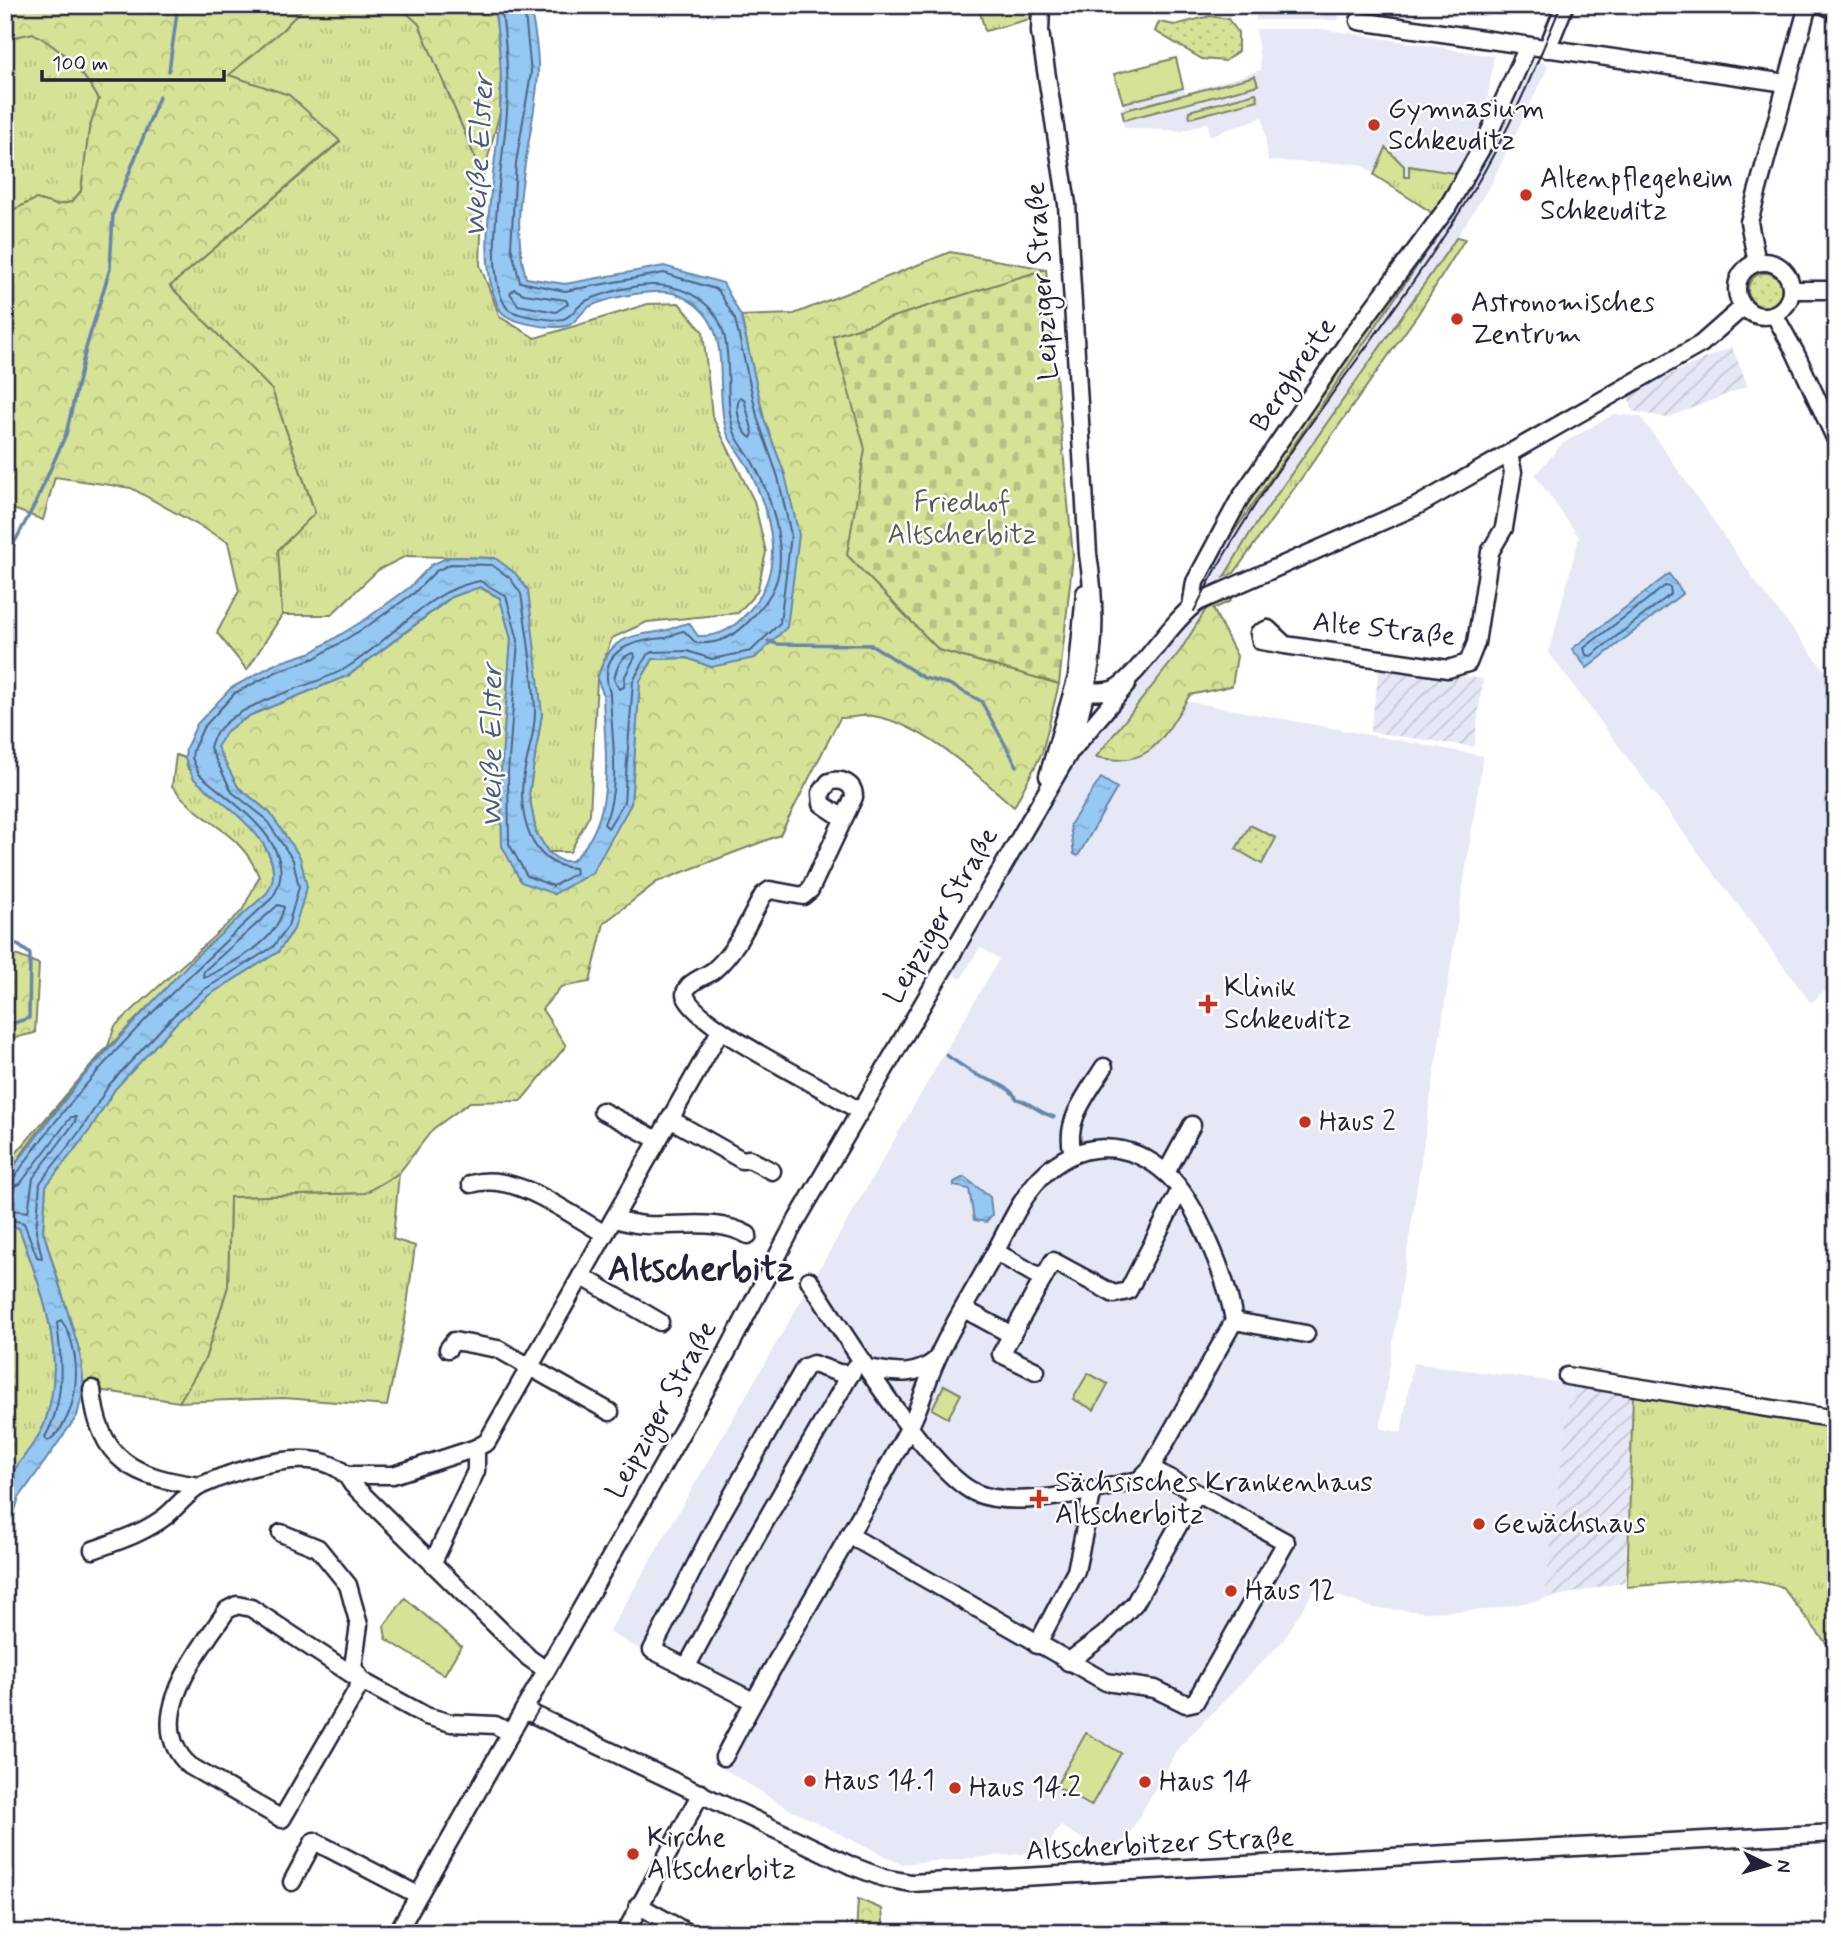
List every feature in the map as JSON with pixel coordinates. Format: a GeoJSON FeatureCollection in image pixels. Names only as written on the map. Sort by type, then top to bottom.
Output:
{"type":"FeatureCollection","features":[{"type":"Feature","properties":{"kind":"street","name":"Leipziger Straße"},"geometry":{"type":"LineString","coordinates":[[1041,5],[1040,32],[1067,204],[1088,554],[1094,592],[1093,663],[1080,691]]}},
{"type":"Feature","properties":{"kind":"street"},"geometry":{"type":"LineString","coordinates":[[1547,49],[1564,5]]}},
{"type":"Feature","properties":{"kind":"street"},"geometry":{"type":"LineString","coordinates":[[1757,263],[1749,222],[1808,5]]}},
{"type":"Feature","properties":{"kind":"street"},"geometry":{"type":"LineString","coordinates":[[1824,5],[1836,11]]}},
{"type":"Feature","properties":{"kind":"street"},"geometry":{"type":"LineString","coordinates":[[1359,21],[1786,83]]}},
{"type":"Feature","properties":{"kind":"street","name":"Bergbreite"},"geometry":{"type":"LineString","coordinates":[[1131,677],[1153,647],[1191,607],[1195,582],[1239,500],[1354,333],[1447,208],[1485,142],[1528,46]]}},
{"type":"Feature","properties":{"kind":"street"},"geometry":{"type":"LineString","coordinates":[[1765,262],[1781,268],[1791,290],[1786,305],[1774,314],[1757,316],[1743,307],[1739,299],[1738,281],[1749,267],[1765,262]]}},
{"type":"Feature","properties":{"kind":"street"},"geometry":{"type":"LineString","coordinates":[[1791,290],[1836,290]]}},
{"type":"Feature","properties":{"kind":"street"},"geometry":{"type":"LineString","coordinates":[[1191,607],[1415,507],[1701,344],[1743,307]]}},
{"type":"Feature","properties":{"kind":"street"},"geometry":{"type":"LineString","coordinates":[[1774,314],[1836,440]]}},
{"type":"Feature","properties":{"kind":"street","name":"Alte Straße"},"geometry":{"type":"LineString","coordinates":[[1285,645],[1448,669],[1468,663],[1476,643],[1490,552],[1504,528],[1513,472],[1509,454]]}},
{"type":"Feature","properties":{"kind":"street","name":"Leipziger Straße"},"geometry":{"type":"LineString","coordinates":[[1068,755],[1080,691],[1088,554]]}},
{"type":"Feature","properties":{"kind":"street","name":"Leipziger Straße"},"geometry":{"type":"LineString","coordinates":[[397,1933],[860,1112],[1038,804],[1068,755],[1131,677]]}},
{"type":"Feature","properties":{"kind":"street"},"geometry":{"type":"LineString","coordinates":[[1080,691],[1114,689],[1131,677]]}},
{"type":"Feature","properties":{"kind":"street","name":"Leipziger Straße"},"geometry":{"type":"LineString","coordinates":[[1038,804],[1075,712]]}},
{"type":"Feature","properties":{"kind":"street"},"geometry":{"type":"LineString","coordinates":[[1075,712],[1104,713]]}},
{"type":"Feature","properties":{"kind":"street"},"geometry":{"type":"LineString","coordinates":[[843,818],[810,890],[803,896],[770,890],[764,895],[733,950],[712,972],[688,986],[685,994],[690,1007],[720,1031],[860,1112]]}},
{"type":"Feature","properties":{"kind":"street"},"geometry":{"type":"LineString","coordinates":[[92,1389],[98,1428],[105,1441],[124,1461],[161,1481],[200,1486],[294,1459],[324,1462],[347,1475],[393,1475],[487,1442],[720,1031]]}},
{"type":"Feature","properties":{"kind":"street"},"geometry":{"type":"LineString","coordinates":[[1073,1153],[1069,1141],[1070,1127],[1104,1067]]}},
{"type":"Feature","properties":{"kind":"street"},"geometry":{"type":"LineString","coordinates":[[601,1111],[658,1140]]}},
{"type":"Feature","properties":{"kind":"street"},"geometry":{"type":"LineString","coordinates":[[670,1119],[742,1160],[749,1159],[772,1171]]}},
{"type":"Feature","properties":{"kind":"street"},"geometry":{"type":"LineString","coordinates":[[1166,1173],[1192,1125]]}},
{"type":"Feature","properties":{"kind":"street"},"geometry":{"type":"LineString","coordinates":[[724,1757],[753,1701],[910,1426],[936,1360],[996,1252],[1016,1208],[1041,1178],[1073,1153],[1096,1146],[1112,1146],[1132,1153],[1166,1173],[1180,1190],[1208,1241],[1234,1321],[1151,1468],[1139,1480],[1014,1499],[974,1493],[950,1474],[910,1426],[809,1280]]}},
{"type":"Feature","properties":{"kind":"street"},"geometry":{"type":"LineString","coordinates":[[471,1184],[489,1179],[514,1187],[605,1234]]}},
{"type":"Feature","properties":{"kind":"street"},"geometry":{"type":"LineString","coordinates":[[1036,1371],[1001,1354],[1053,1261],[1114,1294],[1128,1291],[1180,1190]]}},
{"type":"Feature","properties":{"kind":"street"},"geometry":{"type":"LineString","coordinates":[[614,1218],[643,1225],[725,1225],[748,1235]]}},
{"type":"Feature","properties":{"kind":"street"},"geometry":{"type":"LineString","coordinates":[[996,1252],[1043,1279]]}},
{"type":"Feature","properties":{"kind":"street"},"geometry":{"type":"LineString","coordinates":[[582,1276],[660,1322]]}},
{"type":"Feature","properties":{"kind":"street"},"geometry":{"type":"LineString","coordinates":[[964,1308],[1012,1335]]}},
{"type":"Feature","properties":{"kind":"street"},"geometry":{"type":"LineString","coordinates":[[1234,1321],[1306,1334]]}},
{"type":"Feature","properties":{"kind":"street"},"geometry":{"type":"LineString","coordinates":[[449,1349],[454,1341],[498,1349],[610,1412]]}},
{"type":"Feature","properties":{"kind":"street"},"geometry":{"type":"LineString","coordinates":[[864,1362],[911,1374],[923,1370],[936,1360]]}},
{"type":"Feature","properties":{"kind":"street"},"geometry":{"type":"LineString","coordinates":[[686,1668],[761,1527],[851,1374],[864,1362]]}},
{"type":"Feature","properties":{"kind":"street"},"geometry":{"type":"LineString","coordinates":[[753,1701],[652,1650],[729,1502],[805,1367],[813,1364],[851,1374]]}},
{"type":"Feature","properties":{"kind":"street"},"geometry":{"type":"LineString","coordinates":[[1567,1376],[1836,1419]]}},
{"type":"Feature","properties":{"kind":"street"},"geometry":{"type":"LineString","coordinates":[[433,1562],[475,1471],[476,1448]]}},
{"type":"Feature","properties":{"kind":"street"},"geometry":{"type":"LineString","coordinates":[[849,1535],[1037,1645],[1106,1682],[1144,1686],[1186,1704],[1195,1702],[1286,1542],[1151,1468]]}},
{"type":"Feature","properties":{"kind":"street"},"geometry":{"type":"LineString","coordinates":[[347,1475],[352,1484],[529,1658],[546,1670]]}},
{"type":"Feature","properties":{"kind":"street"},"geometry":{"type":"LineString","coordinates":[[93,1550],[156,1523],[200,1486]]}},
{"type":"Feature","properties":{"kind":"street"},"geometry":{"type":"LineString","coordinates":[[1037,1645],[1076,1571],[1093,1489]]}},
{"type":"Feature","properties":{"kind":"street"},"geometry":{"type":"LineString","coordinates":[[1069,1662],[1111,1629],[1135,1602],[1196,1494]]}},
{"type":"Feature","properties":{"kind":"street"},"geometry":{"type":"LineString","coordinates":[[281,1534],[318,1548],[348,1585],[359,1625],[353,1667],[362,1681]]}},
{"type":"Feature","properties":{"kind":"street"},"geometry":{"type":"LineString","coordinates":[[362,1681],[282,1819],[218,1783],[178,1756],[171,1742],[169,1726],[178,1691],[227,1610],[237,1605],[251,1608],[362,1681],[426,1716],[451,1723],[495,1726],[511,1733]]}},
{"type":"Feature","properties":{"kind":"street"},"geometry":{"type":"LineString","coordinates":[[325,1657],[354,1652]]}},
{"type":"Feature","properties":{"kind":"street","name":"Altscherbitzer Straße"},"geometry":{"type":"LineString","coordinates":[[524,1710],[852,1866],[884,1878],[911,1883],[952,1883],[1836,1833]]}},
{"type":"Feature","properties":{"kind":"street"},"geometry":{"type":"LineString","coordinates":[[625,1933],[701,1793]]}},
{"type":"Feature","properties":{"kind":"street"},"geometry":{"type":"LineString","coordinates":[[292,1882],[314,1841],[418,1895]]}},
{"type":"Feature","properties":{"kind":"street"},"geometry":{"type":"LineString","coordinates":[[638,1905],[688,1933]]}},
{"type":"Feature","properties":{"kind":"shaded area"},"geometry":{"type":"Polygon","coordinates":[[[1254,5],[1338,5],[1339,20],[1256,20],[1254,5]]]}},
{"type":"Feature","properties":{"kind":"shaded area","name":"Gymnasium Schkeuditz"},"geometry":{"type":"Polygon","coordinates":[[[1256,29],[1322,29],[1494,56],[1482,137],[1437,215],[1359,164],[1268,161],[1263,117],[1209,136],[1208,122],[1183,131],[1124,128],[1120,109],[1124,107],[1114,74],[1176,58],[1185,93],[1261,70],[1256,29]]]}},
{"type":"Feature","properties":{"kind":"shaded area","name":"Sächsisches Krankenhaus Altscherbitz"},"geometry":{"type":"Polygon","coordinates":[[[1535,60],[1549,65],[1491,184],[1457,237],[1250,533],[1196,629],[1147,694],[1483,756],[1380,1428],[1401,1433],[1413,1363],[1571,1384],[1544,1599],[1487,1610],[1424,1612],[1373,1608],[1315,1588],[1283,1641],[1180,1746],[1116,1857],[1060,1826],[1044,1852],[901,1864],[789,1809],[712,1762],[742,1706],[609,1632],[999,959],[980,947],[961,979],[951,973],[1058,783],[1170,644],[1236,525],[1462,199],[1500,134],[1535,60]]]}},
{"type":"Feature","properties":{"kind":"shaded area"},"geometry":{"type":"Polygon","coordinates":[[[1732,347],[1748,386],[1667,418],[1633,411],[1627,393],[1732,347]]]}},
{"type":"Feature","properties":{"kind":"shaded area"},"geometry":{"type":"Polygon","coordinates":[[[1614,414],[1641,417],[1758,585],[1836,685],[1836,981],[1811,1003],[1549,653],[1579,537],[1535,475],[1562,444],[1614,414]]]}},
{"type":"Feature","properties":{"kind":"shaded area"},"geometry":{"type":"Polygon","coordinates":[[[1380,664],[1483,679],[1474,747],[1370,732],[1380,664]]]}},
{"type":"Feature","properties":{"kind":"shaded area"},"geometry":{"type":"Polygon","coordinates":[[[1571,1384],[1633,1393],[1625,1582],[1544,1599],[1571,1384]]]}},
{"type":"Feature","properties":{"kind":"green space"},"geometry":{"type":"Polygon","coordinates":[[[5,5],[306,5],[282,30],[229,75],[289,95],[340,141],[170,286],[272,390],[315,513],[278,550],[282,615],[247,670],[217,633],[239,591],[228,542],[131,488],[55,477],[43,520],[5,506],[5,210],[9,212],[36,199],[56,205],[72,202],[81,191],[89,130],[99,99],[71,61],[54,46],[33,33],[5,39],[5,5]]]}},
{"type":"Feature","properties":{"kind":"green space"},"geometry":{"type":"Polygon","coordinates":[[[306,5],[398,5],[419,24],[483,176],[480,265],[500,317],[535,338],[648,304],[679,303],[703,332],[712,416],[754,501],[766,552],[757,592],[738,613],[647,622],[612,638],[597,679],[590,814],[570,852],[548,852],[536,832],[529,794],[542,714],[495,558],[406,556],[378,570],[331,615],[282,615],[278,550],[315,512],[272,390],[170,286],[340,142],[289,96],[228,75],[282,30],[306,5]]]}},
{"type":"Feature","properties":{"kind":"green space"},"geometry":{"type":"Polygon","coordinates":[[[398,5],[494,5],[501,63],[500,112],[483,176],[419,24],[398,5]]]}},
{"type":"Feature","properties":{"kind":"green space"},"geometry":{"type":"Polygon","coordinates":[[[978,5],[1031,5],[1030,19],[985,31],[978,5]]]}},
{"type":"Feature","properties":{"kind":"green space"},"geometry":{"type":"Polygon","coordinates":[[[1210,16],[1228,19],[1238,32],[1238,51],[1225,61],[1202,59],[1155,31],[1159,22],[1175,25],[1210,16]]]}},
{"type":"Feature","properties":{"kind":"green space"},"geometry":{"type":"Polygon","coordinates":[[[33,33],[54,46],[71,62],[99,99],[89,130],[81,191],[72,202],[56,205],[36,199],[9,212],[5,210],[5,39],[33,33]]]}},
{"type":"Feature","properties":{"kind":"green space"},"geometry":{"type":"Polygon","coordinates":[[[1176,58],[1183,88],[1123,103],[1114,74],[1176,58]]]}},
{"type":"Feature","properties":{"kind":"green space"},"geometry":{"type":"Polygon","coordinates":[[[1255,76],[1258,85],[1124,120],[1122,111],[1255,76]]]}},
{"type":"Feature","properties":{"kind":"green space"},"geometry":{"type":"Polygon","coordinates":[[[1256,93],[1258,100],[1190,118],[1189,111],[1256,93]]]}},
{"type":"Feature","properties":{"kind":"green space"},"geometry":{"type":"Polygon","coordinates":[[[1386,148],[1404,166],[1404,177],[1409,177],[1409,166],[1460,174],[1437,216],[1374,175],[1386,148]]]}},
{"type":"Feature","properties":{"kind":"green space"},"geometry":{"type":"Polygon","coordinates":[[[1441,227],[1444,227],[1220,552],[1235,514],[1410,266],[1441,227]]]}},
{"type":"Feature","properties":{"kind":"green space"},"geometry":{"type":"Polygon","coordinates":[[[1457,237],[1465,239],[1418,314],[1234,573],[1224,577],[1250,533],[1457,237]]]}},
{"type":"Feature","properties":{"kind":"green space"},"geometry":{"type":"Polygon","coordinates":[[[950,252],[1046,269],[833,336],[866,449],[847,555],[939,650],[1059,684],[1042,753],[1014,807],[948,752],[911,729],[873,716],[840,718],[780,835],[657,882],[604,923],[590,982],[561,987],[542,1009],[566,1046],[521,1101],[470,1102],[433,1129],[399,1173],[365,1193],[230,1197],[228,1286],[205,1359],[179,1402],[84,1388],[80,1353],[43,1230],[46,1186],[89,1131],[115,1089],[178,1021],[209,995],[278,952],[294,929],[270,813],[238,787],[216,746],[228,730],[251,715],[349,675],[452,597],[479,587],[500,598],[511,639],[501,773],[502,846],[554,894],[631,804],[640,681],[653,659],[687,658],[711,667],[787,627],[785,475],[764,419],[741,316],[794,314],[950,252]]]}},
{"type":"Feature","properties":{"kind":"green space","name":"Friedhof Altscherbitz"},"geometry":{"type":"Polygon","coordinates":[[[1046,269],[1073,556],[1059,684],[939,650],[847,555],[865,449],[833,336],[1046,269]]]}},
{"type":"Feature","properties":{"kind":"green space"},"geometry":{"type":"Polygon","coordinates":[[[1765,273],[1777,278],[1782,290],[1777,302],[1765,307],[1753,302],[1748,290],[1753,278],[1765,273]]]}},
{"type":"Feature","properties":{"kind":"green space"},"geometry":{"type":"Polygon","coordinates":[[[1228,595],[1231,601],[1213,609],[1237,656],[1232,686],[1190,695],[1163,736],[1144,754],[1131,759],[1115,760],[1096,757],[1180,651],[1210,603],[1228,595]]]}},
{"type":"Feature","properties":{"kind":"green space"},"geometry":{"type":"Polygon","coordinates":[[[176,755],[185,758],[188,769],[233,808],[262,842],[271,859],[273,876],[268,893],[162,993],[95,1063],[33,1138],[5,1178],[5,1166],[108,1046],[115,1026],[242,911],[259,877],[252,861],[242,849],[183,799],[172,786],[176,755]]]}},
{"type":"Feature","properties":{"kind":"green space"},"geometry":{"type":"Polygon","coordinates":[[[1250,825],[1276,838],[1262,864],[1236,849],[1250,825]]]}},
{"type":"Feature","properties":{"kind":"green space"},"geometry":{"type":"Polygon","coordinates":[[[5,951],[39,964],[35,1033],[5,1040],[5,951]]]}},
{"type":"Feature","properties":{"kind":"green space"},"geometry":{"type":"Polygon","coordinates":[[[399,1173],[393,1239],[415,1246],[405,1320],[387,1406],[284,1398],[179,1402],[205,1359],[228,1286],[230,1197],[365,1193],[399,1173]]]}},
{"type":"Feature","properties":{"kind":"green space"},"geometry":{"type":"Polygon","coordinates":[[[5,1224],[19,1228],[36,1276],[50,1325],[54,1375],[44,1425],[5,1489],[5,1224]]]}},
{"type":"Feature","properties":{"kind":"green space"},"geometry":{"type":"Polygon","coordinates":[[[1088,1373],[1108,1384],[1094,1410],[1073,1399],[1088,1373]]]}},
{"type":"Feature","properties":{"kind":"green space"},"geometry":{"type":"Polygon","coordinates":[[[944,1385],[961,1394],[948,1418],[932,1409],[944,1385]]]}},
{"type":"Feature","properties":{"kind":"green space"},"geometry":{"type":"Polygon","coordinates":[[[1633,1393],[1836,1426],[1836,1643],[1826,1643],[1782,1587],[1737,1577],[1627,1587],[1633,1393]]]}},
{"type":"Feature","properties":{"kind":"green space"},"geometry":{"type":"Polygon","coordinates":[[[405,1598],[461,1646],[444,1675],[386,1639],[384,1626],[405,1598]]]}},
{"type":"Feature","properties":{"kind":"green space"},"geometry":{"type":"Polygon","coordinates":[[[1086,1733],[1121,1753],[1091,1806],[1056,1786],[1086,1733]]]}},
{"type":"Feature","properties":{"kind":"green space"},"geometry":{"type":"Polygon","coordinates":[[[858,1899],[882,1909],[884,1933],[856,1933],[858,1899]]]}},
{"type":"Feature","properties":{"kind":"water"},"geometry":{"type":"Polygon","coordinates":[[[494,5],[530,5],[537,49],[538,75],[520,201],[519,227],[526,278],[565,284],[664,266],[723,283],[741,316],[764,419],[785,475],[799,535],[787,627],[755,658],[711,667],[687,658],[653,659],[640,681],[631,804],[592,873],[554,894],[521,882],[502,846],[501,773],[511,639],[500,598],[480,587],[451,597],[349,675],[251,715],[228,730],[217,747],[238,787],[270,813],[300,857],[307,887],[294,929],[278,952],[209,995],[178,1021],[115,1089],[89,1131],[46,1186],[43,1231],[80,1353],[84,1388],[77,1416],[19,1498],[5,1542],[5,1489],[44,1425],[54,1375],[50,1325],[36,1276],[19,1228],[5,1224],[5,1178],[81,1079],[193,959],[267,893],[273,876],[271,860],[264,844],[237,814],[193,778],[185,758],[186,748],[197,724],[231,688],[275,664],[312,652],[366,619],[410,587],[431,565],[449,557],[495,558],[515,573],[528,590],[542,714],[529,794],[536,832],[548,852],[561,861],[572,861],[587,844],[597,825],[603,804],[606,760],[603,693],[597,679],[607,655],[613,647],[628,638],[689,623],[698,636],[713,635],[726,630],[748,612],[760,596],[768,578],[772,561],[769,524],[749,469],[727,433],[716,336],[709,319],[696,305],[668,292],[632,294],[589,307],[563,327],[532,325],[512,319],[500,310],[492,290],[487,240],[501,98],[494,5]]]}},
{"type":"Feature","properties":{"kind":"water"},"geometry":{"type":"Polygon","coordinates":[[[1669,574],[1683,593],[1587,668],[1572,649],[1669,574]]]}},
{"type":"Feature","properties":{"kind":"water"},"geometry":{"type":"Polygon","coordinates":[[[1101,778],[1117,788],[1078,856],[1074,854],[1070,825],[1101,778]]]}},
{"type":"Feature","properties":{"kind":"water"},"geometry":{"type":"Polygon","coordinates":[[[964,1177],[990,1197],[992,1215],[986,1222],[974,1220],[969,1189],[954,1186],[954,1182],[964,1177]]]}},
{"type":"Feature","properties":{"kind":"waterway"},"geometry":{"type":"LineString","coordinates":[[169,71],[178,5]]}},
{"type":"Feature","properties":{"kind":"waterway"},"geometry":{"type":"LineString","coordinates":[[5,560],[35,504],[66,434],[86,348],[110,269],[113,214],[159,97]]}},
{"type":"Feature","properties":{"kind":"waterway"},"geometry":{"type":"LineString","coordinates":[[768,641],[777,644],[872,645],[924,678],[949,684],[981,701],[1017,766]]}},
{"type":"Feature","properties":{"kind":"waterway"},"geometry":{"type":"LineString","coordinates":[[5,941],[18,945],[30,954],[29,1018],[5,1026]]}},
{"type":"Feature","properties":{"kind":"waterway"},"geometry":{"type":"LineString","coordinates":[[946,1055],[975,1074],[1005,1087],[1017,1099],[1054,1117]]}},
{"type":"Feature","properties":{"kind":"tram line"},"geometry":{"type":"LineString","coordinates":[[1194,611],[1257,502],[1402,297],[1472,192],[1510,123],[1561,5]]}},
{"type":"Feature","properties":{"kind":"tram line"},"geometry":{"type":"LineString","coordinates":[[530,1724],[539,1709]]}},
{"type":"Feature","properties":{"kind":"place","name":"Gymnasium Schkeuditz"},"geometry":{"type":"Point","coordinates":[1374,125]}},
{"type":"Feature","properties":{"kind":"place","name":"Altenpflegeheim Schkeuditz"},"geometry":{"type":"Point","coordinates":[1526,195]}},
{"type":"Feature","properties":{"kind":"place","name":"Astronomisches Zentrum"},"geometry":{"type":"Point","coordinates":[1457,319]}},
{"type":"Feature","properties":{"kind":"place","name":"Klinik Schkeuditz"},"geometry":{"type":"Point","coordinates":[1208,1004]}},
{"type":"Feature","properties":{"kind":"place","name":"Haus 2"},"geometry":{"type":"Point","coordinates":[1305,1122]}},
{"type":"Feature","properties":{"kind":"place","name":"Sächsisches Krankenhaus Altscherbitz"},"geometry":{"type":"Point","coordinates":[1039,1499]}},
{"type":"Feature","properties":{"kind":"place","name":"Gewächshaus"},"geometry":{"type":"Point","coordinates":[1479,1524]}},
{"type":"Feature","properties":{"kind":"place","name":"Haus 12"},"geometry":{"type":"Point","coordinates":[1231,1591]}},
{"type":"Feature","properties":{"kind":"place","name":"Haus 14.1"},"geometry":{"type":"Point","coordinates":[810,1781]}},
{"type":"Feature","properties":{"kind":"place","name":"Haus 14"},"geometry":{"type":"Point","coordinates":[1145,1782]}},
{"type":"Feature","properties":{"kind":"place","name":"Haus 14.2"},"geometry":{"type":"Point","coordinates":[955,1788]}},
{"type":"Feature","properties":{"kind":"place","name":"Kirche Altscherbitz"},"geometry":{"type":"Point","coordinates":[633,1854]}},
{"type":"Feature","properties":{"kind":"district","name":"Altscherbitz"},"geometry":{"type":"Point","coordinates":[701,1270]}},
{"type":"Feature","properties":{"kind":"water label","name":"Weiße Elster"},"geometry":{"type":"Point","coordinates":[480,156]}},
{"type":"Feature","properties":{"kind":"water label","name":"Weiße Elster"},"geometry":{"type":"Point","coordinates":[492,746]}}]}
